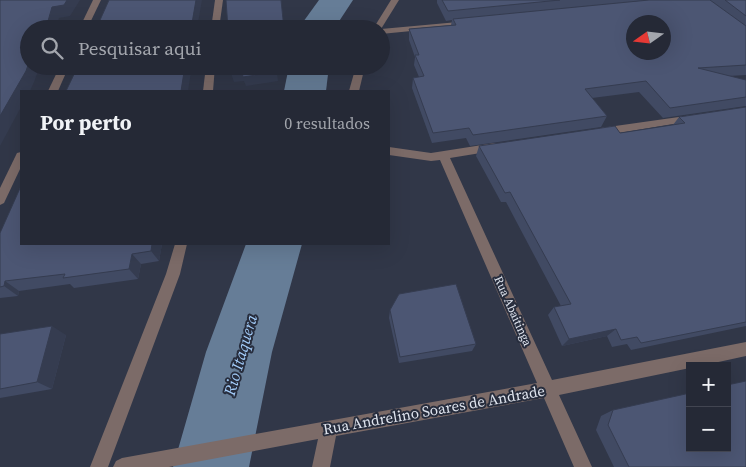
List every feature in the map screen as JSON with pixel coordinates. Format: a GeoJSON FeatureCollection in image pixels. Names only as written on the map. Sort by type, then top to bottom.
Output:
{"type":"FeatureCollection","features":[{"type":"Feature","properties":{"kind":"street"},"geometry":{"type":"LineString","coordinates":[[88,20],[98,0]]}},
{"type":"Feature","properties":{"kind":"street"},"geometry":{"type":"LineString","coordinates":[[216,20],[219,0]]}},
{"type":"Feature","properties":{"kind":"street"},"geometry":{"type":"LineString","coordinates":[[383,20],[395,0]]}},
{"type":"Feature","properties":{"kind":"street"},"geometry":{"type":"LineString","coordinates":[[390,31],[480,22]]}},
{"type":"Feature","properties":{"kind":"street"},"geometry":{"type":"LineString","coordinates":[[53,90],[61,75]]}},
{"type":"Feature","properties":{"kind":"street"},"geometry":{"type":"LineString","coordinates":[[208,90],[210,75]]}},
{"type":"Feature","properties":{"kind":"street"},"geometry":{"type":"LineString","coordinates":[[354,90],[358,75]]}},
{"type":"Feature","properties":{"kind":"street"},"geometry":{"type":"LineString","coordinates":[[590,133],[707,116]]}},
{"type":"Feature","properties":{"kind":"street"},"geometry":{"type":"LineString","coordinates":[[390,151],[431,157],[502,146]]}},
{"type":"Feature","properties":{"kind":"street","name":"Rua Abaitinga"},"geometry":{"type":"LineString","coordinates":[[443,154],[583,467]]}},
{"type":"Feature","properties":{"kind":"street"},"geometry":{"type":"LineString","coordinates":[[0,200],[20,158]]}},
{"type":"Feature","properties":{"kind":"street"},"geometry":{"type":"LineString","coordinates":[[99,467],[173,274],[181,245]]}},
{"type":"Feature","properties":{"kind":"street","name":"Rua Andrelino Soares de Andrade"},"geometry":{"type":"LineString","coordinates":[[129,466],[549,389],[746,349]]}},
{"type":"Feature","properties":{"kind":"street"},"geometry":{"type":"LineString","coordinates":[[321,467],[329,429]]}},
{"type":"Feature","properties":{"kind":"building"},"geometry":{"type":"Polygon","coordinates":[[[0,0],[67,0],[64,5],[52,7],[48,20],[20,20],[20,75],[24,75],[0,116],[0,0]]]}},
{"type":"Feature","properties":{"kind":"building"},"geometry":{"type":"Polygon","coordinates":[[[109,0],[196,0],[193,20],[100,20],[109,0]]]}},
{"type":"Feature","properties":{"kind":"building"},"geometry":{"type":"Polygon","coordinates":[[[226,0],[281,0],[283,20],[227,20],[226,0]]]}},
{"type":"Feature","properties":{"kind":"building"},"geometry":{"type":"Polygon","coordinates":[[[442,0],[560,0],[448,11],[442,0]]]}},
{"type":"Feature","properties":{"kind":"building"},"geometry":{"type":"Polygon","coordinates":[[[649,0],[710,0],[746,26],[746,65],[698,68],[746,80],[746,97],[670,108],[646,81],[585,89],[607,116],[473,135],[469,128],[433,133],[413,78],[424,76],[415,55],[419,55],[409,29],[456,25],[453,19],[649,0]]]}},
{"type":"Feature","properties":{"kind":"building"},"geometry":{"type":"Polygon","coordinates":[[[725,0],[746,0],[746,16],[725,0]]]}},
{"type":"Feature","properties":{"kind":"building"},"geometry":{"type":"Polygon","coordinates":[[[74,75],[184,75],[181,90],[66,90],[74,75]]]}},
{"type":"Feature","properties":{"kind":"building"},"geometry":{"type":"Polygon","coordinates":[[[746,107],[746,322],[641,343],[637,337],[621,340],[616,329],[569,339],[554,307],[571,304],[510,192],[505,193],[479,146],[615,126],[620,133],[685,123],[679,117],[746,107]]]}},
{"type":"Feature","properties":{"kind":"building"},"geometry":{"type":"Polygon","coordinates":[[[20,188],[20,245],[152,245],[151,251],[132,254],[129,269],[63,278],[65,274],[5,281],[4,286],[0,287],[0,233],[20,188]]]}},
{"type":"Feature","properties":{"kind":"building"},"geometry":{"type":"Polygon","coordinates":[[[456,284],[476,344],[400,357],[390,310],[399,294],[456,284]]]}},
{"type":"Feature","properties":{"kind":"building"},"geometry":{"type":"Polygon","coordinates":[[[52,326],[37,382],[0,389],[0,334],[52,326]]]}},
{"type":"Feature","properties":{"kind":"building"},"geometry":{"type":"Polygon","coordinates":[[[746,381],[746,467],[629,467],[608,425],[613,410],[686,394],[686,452],[731,452],[731,384],[746,381]]]}},
{"type":"Feature","properties":{"kind":"waterway","name":"Rio Itaquera"},"geometry":{"type":"LineString","coordinates":[[322,20],[336,0]]}},
{"type":"Feature","properties":{"kind":"waterway","name":"Rio Itaquera"},"geometry":{"type":"LineString","coordinates":[[305,90],[308,75]]}},
{"type":"Feature","properties":{"kind":"waterway","name":"Rio Itaquera"},"geometry":{"type":"LineString","coordinates":[[211,467],[239,352],[274,245]]}}]}
